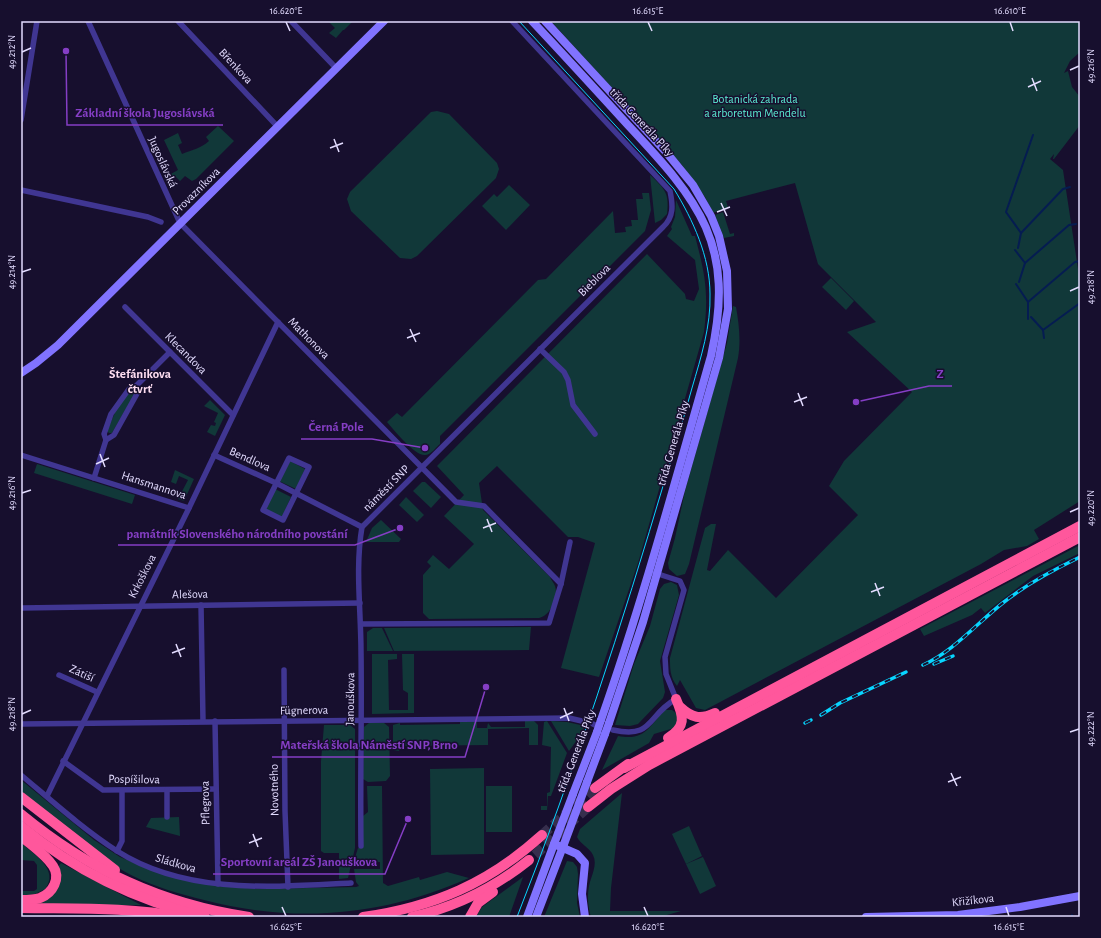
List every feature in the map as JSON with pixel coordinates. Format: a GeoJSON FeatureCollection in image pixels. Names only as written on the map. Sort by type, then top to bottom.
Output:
{"type":"FeatureCollection","features":[{"type":"Feature","properties":{"kind":"highway"},"geometry":{"type":"LineString","coordinates":[[591,785],[1080,526]]}},
{"type":"Feature","properties":{"kind":"highway"},"geometry":{"type":"LineString","coordinates":[[588,807],[611,789],[649,765],[1080,537]]}},
{"type":"Feature","properties":{"kind":"highway"},"geometry":{"type":"LineString","coordinates":[[678,703],[692,716],[702,717],[734,703],[761,694]]}},
{"type":"Feature","properties":{"kind":"highway"},"geometry":{"type":"LineString","coordinates":[[624,768],[648,748],[679,730],[682,718],[678,703]]}},
{"type":"Feature","properties":{"kind":"highway"},"geometry":{"type":"LineString","coordinates":[[21,797],[102,862],[160,895]]}},
{"type":"Feature","properties":{"kind":"highway"},"geometry":{"type":"LineString","coordinates":[[21,814],[80,857],[119,878],[160,895],[205,908],[249,917]]}},
{"type":"Feature","properties":{"kind":"highway"},"geometry":{"type":"LineString","coordinates":[[21,826],[70,860],[116,886],[158,903],[205,917]]}},
{"type":"Feature","properties":{"kind":"highway"},"geometry":{"type":"LineString","coordinates":[[21,836],[51,863],[57,877],[54,886],[43,897],[34,900],[21,900]]}},
{"type":"Feature","properties":{"kind":"highway"},"geometry":{"type":"LineString","coordinates":[[363,917],[413,907],[468,887],[512,861],[542,836]]}},
{"type":"Feature","properties":{"kind":"highway"},"geometry":{"type":"LineString","coordinates":[[412,917],[451,906],[474,896],[504,879],[532,857],[507,880],[478,903],[470,917]]}},
{"type":"Feature","properties":{"kind":"highway"},"geometry":{"type":"LineString","coordinates":[[21,908],[116,909],[154,912],[182,917]]}},
{"type":"Feature","properties":{"kind":"main road","name":"Provazníkova"},"geometry":{"type":"LineString","coordinates":[[21,373],[36,364],[58,345],[384,21]]}},
{"type":"Feature","properties":{"kind":"main road","name":"třída Generála Píky"},"geometry":{"type":"LineString","coordinates":[[532,21],[673,174],[695,206],[705,224],[715,256],[719,291],[716,330],[653,572]]}},
{"type":"Feature","properties":{"kind":"main road","name":"třída Generála Píky"},"geometry":{"type":"LineString","coordinates":[[536,917],[560,845],[573,794],[601,726],[653,572],[725,332],[728,309],[727,272],[724,254],[711,216],[693,185],[666,152],[545,21]]}},
{"type":"Feature","properties":{"kind":"main road","name":"třída Generála Píky"},"geometry":{"type":"LineString","coordinates":[[527,917],[550,856],[560,845],[591,785],[605,734],[601,726]]}},
{"type":"Feature","properties":{"kind":"main road"},"geometry":{"type":"LineString","coordinates":[[560,845],[577,854],[585,862],[582,894],[585,917]]}},
{"type":"Feature","properties":{"kind":"main road","name":"Křižíkova"},"geometry":{"type":"LineString","coordinates":[[866,917],[958,915],[1020,907],[1080,896]]}},
{"type":"Feature","properties":{"kind":"street"},"geometry":{"type":"LineString","coordinates":[[21,120],[37,23],[42,21]]}},
{"type":"Feature","properties":{"kind":"street","name":"Jugoslávská"},"geometry":{"type":"LineString","coordinates":[[88,21],[180,223]]}},
{"type":"Feature","properties":{"kind":"street","name":"Břenkova"},"geometry":{"type":"LineString","coordinates":[[178,21],[277,126]]}},
{"type":"Feature","properties":{"kind":"street"},"geometry":{"type":"LineString","coordinates":[[291,21],[336,68]]}},
{"type":"Feature","properties":{"kind":"street","name":"Bieblova"},"geometry":{"type":"LineString","coordinates":[[421,468],[670,220],[672,211],[670,192],[512,21]]}},
{"type":"Feature","properties":{"kind":"street"},"geometry":{"type":"LineString","coordinates":[[21,190],[161,222]]}},
{"type":"Feature","properties":{"kind":"street","name":"Mathonova"},"geometry":{"type":"LineString","coordinates":[[180,223],[421,468]]}},
{"type":"Feature","properties":{"kind":"street","name":"Klecandova"},"geometry":{"type":"LineString","coordinates":[[125,307],[233,415]]}},
{"type":"Feature","properties":{"kind":"street","name":"Krkoškova"},"geometry":{"type":"LineString","coordinates":[[47,796],[139,606],[189,508],[278,322]]}},
{"type":"Feature","properties":{"kind":"street"},"geometry":{"type":"LineString","coordinates":[[540,349],[564,372],[568,380],[573,405],[596,434]]}},
{"type":"Feature","properties":{"kind":"street"},"geometry":{"type":"LineString","coordinates":[[94,478],[106,440],[104,434],[111,414],[129,389],[136,386],[170,352]]}},
{"type":"Feature","properties":{"kind":"street"},"geometry":{"type":"LineString","coordinates":[[106,440],[114,435],[138,392],[136,386]]}},
{"type":"Feature","properties":{"kind":"street","name":"Hansmannova"},"geometry":{"type":"LineString","coordinates":[[21,454],[189,508]]}},
{"type":"Feature","properties":{"kind":"street","name":"Bendlova"},"geometry":{"type":"LineString","coordinates":[[214,455],[276,483],[362,527]]}},
{"type":"Feature","properties":{"kind":"street","name":"Bendlova"},"geometry":{"type":"LineString","coordinates":[[289,458],[308,467],[296,493],[283,520],[263,510],[289,458]]}},
{"type":"Feature","properties":{"kind":"street","name":"náměstí SNP"},"geometry":{"type":"LineString","coordinates":[[361,624],[359,544],[362,527],[421,468],[456,502],[484,506],[561,584]]}},
{"type":"Feature","properties":{"kind":"street"},"geometry":{"type":"LineString","coordinates":[[361,624],[549,623],[561,584],[570,542]]}},
{"type":"Feature","properties":{"kind":"street"},"geometry":{"type":"LineString","coordinates":[[601,726],[630,733],[641,730],[663,708],[678,703],[666,674],[665,657],[684,597],[684,590],[680,581],[653,572]]}},
{"type":"Feature","properties":{"kind":"street","name":"Alešova"},"geometry":{"type":"LineString","coordinates":[[21,608],[360,603]]}},
{"type":"Feature","properties":{"kind":"street"},"geometry":{"type":"LineString","coordinates":[[201,605],[203,721]]}},
{"type":"Feature","properties":{"kind":"street","name":"Janouškova"},"geometry":{"type":"LineString","coordinates":[[361,624],[361,846]]}},
{"type":"Feature","properties":{"kind":"street","name":"Novotného"},"geometry":{"type":"LineString","coordinates":[[284,670],[288,886]]}},
{"type":"Feature","properties":{"kind":"street","name":"Zátiší"},"geometry":{"type":"LineString","coordinates":[[59,675],[97,692]]}},
{"type":"Feature","properties":{"kind":"street","name":"Fügnerova"},"geometry":{"type":"LineString","coordinates":[[21,724],[569,718],[586,722]]}},
{"type":"Feature","properties":{"kind":"street","name":"Pflegrova"},"geometry":{"type":"LineString","coordinates":[[215,721],[218,884]]}},
{"type":"Feature","properties":{"kind":"street","name":"Pospíšilova"},"geometry":{"type":"LineString","coordinates":[[63,761],[103,790],[216,789]]}},
{"type":"Feature","properties":{"kind":"street","name":"Sládkova"},"geometry":{"type":"LineString","coordinates":[[21,775],[117,851],[148,867],[185,878],[218,884],[288,886],[351,883]]}},
{"type":"Feature","properties":{"kind":"street","name":"Pospíšilova"},"geometry":{"type":"LineString","coordinates":[[167,790],[167,817]]}},
{"type":"Feature","properties":{"kind":"street"},"geometry":{"type":"LineString","coordinates":[[117,851],[122,840],[122,791]]}},
{"type":"Feature","properties":{"kind":"green space"},"geometry":{"type":"Polygon","coordinates":[[[328,21],[353,21],[336,38],[329,33],[335,28],[328,21]]]}},
{"type":"Feature","properties":{"kind":"green space","name":"Botanická zahrada a arboretum Mendelu"},"geometry":{"type":"Polygon","coordinates":[[[551,21],[1080,21],[1080,52],[1070,61],[1064,73],[1068,71],[1072,87],[1080,97],[1080,125],[1054,159],[1054,154],[1050,159],[1063,170],[1080,282],[1080,501],[1034,530],[1039,539],[1027,546],[1004,550],[981,564],[705,710],[696,708],[680,680],[677,686],[673,679],[670,669],[670,658],[705,528],[711,524],[716,524],[707,570],[710,571],[728,550],[776,598],[858,515],[829,486],[844,461],[912,392],[847,332],[876,322],[818,264],[795,183],[726,201],[728,207],[713,213],[705,197],[682,165],[551,21]]]}},
{"type":"Feature","properties":{"kind":"green space"},"geometry":{"type":"Polygon","coordinates":[[[437,111],[449,114],[497,163],[499,169],[496,178],[417,256],[411,259],[400,258],[351,211],[347,199],[350,192],[431,112],[437,111]]]}},
{"type":"Feature","properties":{"kind":"green space"},"geometry":{"type":"Polygon","coordinates":[[[218,126],[234,141],[196,179],[192,181],[185,176],[180,181],[174,175],[168,179],[151,146],[155,144],[169,175],[178,170],[164,140],[178,133],[182,143],[178,145],[182,154],[196,149],[209,141],[206,137],[218,126]]]}},
{"type":"Feature","properties":{"kind":"green space"},"geometry":{"type":"Polygon","coordinates":[[[650,175],[665,192],[668,201],[667,214],[655,223],[650,175]]]}},
{"type":"Feature","properties":{"kind":"green space"},"geometry":{"type":"Polygon","coordinates":[[[509,185],[530,205],[506,230],[482,206],[494,194],[497,197],[509,185]]]}},
{"type":"Feature","properties":{"kind":"green space"},"geometry":{"type":"Polygon","coordinates":[[[642,193],[649,193],[651,210],[645,231],[440,436],[440,444],[433,451],[425,455],[410,447],[387,422],[397,413],[402,417],[538,280],[546,279],[613,211],[615,233],[626,232],[625,227],[632,226],[631,220],[638,220],[636,199],[643,199],[642,193]]]}},
{"type":"Feature","properties":{"kind":"green space"},"geometry":{"type":"Polygon","coordinates":[[[676,200],[692,236],[695,236],[701,261],[706,294],[704,332],[638,563],[599,677],[561,668],[595,543],[578,537],[568,537],[497,466],[479,483],[483,510],[550,577],[556,590],[553,605],[547,614],[539,618],[429,619],[423,613],[423,575],[431,566],[427,562],[433,555],[449,569],[474,544],[444,516],[464,495],[437,466],[647,254],[685,294],[686,299],[694,301],[699,289],[695,260],[667,236],[672,229],[671,227],[675,217],[676,200]]]}},
{"type":"Feature","properties":{"kind":"green space"},"geometry":{"type":"Polygon","coordinates":[[[723,212],[730,234],[734,233],[734,236],[724,238],[715,215],[723,212]]]}},
{"type":"Feature","properties":{"kind":"green space"},"geometry":{"type":"Polygon","coordinates":[[[831,278],[854,301],[846,310],[822,287],[831,278]]]}},
{"type":"Feature","properties":{"kind":"green space"},"geometry":{"type":"Polygon","coordinates":[[[733,306],[736,307],[739,326],[738,358],[689,564],[685,574],[677,576],[669,569],[668,563],[685,491],[727,343],[733,306]]]}},
{"type":"Feature","properties":{"kind":"green space"},"geometry":{"type":"Polygon","coordinates":[[[130,390],[133,390],[135,393],[112,433],[109,433],[107,431],[117,408],[130,390]]]}},
{"type":"Feature","properties":{"kind":"green space"},"geometry":{"type":"Polygon","coordinates":[[[210,400],[225,415],[215,436],[207,432],[211,425],[215,426],[216,423],[214,422],[218,413],[204,406],[210,400]]]}},
{"type":"Feature","properties":{"kind":"green space"},"geometry":{"type":"Polygon","coordinates":[[[290,461],[305,469],[296,489],[279,481],[290,461]]]}},
{"type":"Feature","properties":{"kind":"green space"},"geometry":{"type":"Polygon","coordinates":[[[37,464],[135,495],[132,504],[34,473],[37,464]]]}},
{"type":"Feature","properties":{"kind":"green space"},"geometry":{"type":"Polygon","coordinates":[[[175,470],[194,479],[184,501],[178,499],[188,480],[179,476],[176,484],[171,482],[175,470]]]}},
{"type":"Feature","properties":{"kind":"green space"},"geometry":{"type":"Polygon","coordinates":[[[422,482],[425,482],[441,497],[431,508],[413,491],[422,482]]]}},
{"type":"Feature","properties":{"kind":"green space"},"geometry":{"type":"Polygon","coordinates":[[[275,489],[291,497],[282,517],[267,511],[266,507],[275,489]]]}},
{"type":"Feature","properties":{"kind":"green space"},"geometry":{"type":"Polygon","coordinates":[[[406,497],[424,515],[417,522],[399,505],[406,497]]]}},
{"type":"Feature","properties":{"kind":"green space"},"geometry":{"type":"Polygon","coordinates":[[[381,520],[401,539],[399,542],[366,542],[372,528],[381,520]]]}},
{"type":"Feature","properties":{"kind":"green space"},"geometry":{"type":"Polygon","coordinates":[[[1080,545],[1080,553],[1033,576],[985,613],[981,608],[972,615],[924,636],[920,629],[1080,545]]]}},
{"type":"Feature","properties":{"kind":"green space"},"geometry":{"type":"Polygon","coordinates":[[[671,582],[677,585],[679,595],[660,661],[665,692],[663,698],[638,724],[630,726],[615,725],[634,664],[650,626],[660,589],[664,584],[671,582]]]}},
{"type":"Feature","properties":{"kind":"green space"},"geometry":{"type":"Polygon","coordinates":[[[531,627],[529,650],[394,651],[384,628],[531,627]]]}},
{"type":"Feature","properties":{"kind":"green space"},"geometry":{"type":"Polygon","coordinates":[[[373,628],[382,628],[393,651],[367,651],[367,632],[373,628]]]}},
{"type":"Feature","properties":{"kind":"green space"},"geometry":{"type":"Polygon","coordinates":[[[372,654],[397,654],[397,659],[388,660],[389,710],[408,710],[408,693],[403,690],[402,654],[414,654],[414,713],[372,714],[372,654]]]}},
{"type":"Feature","properties":{"kind":"green space"},"geometry":{"type":"Polygon","coordinates":[[[665,710],[672,710],[677,714],[678,722],[674,728],[654,734],[649,743],[602,770],[618,736],[627,737],[641,734],[650,727],[665,710]]]}},
{"type":"Feature","properties":{"kind":"green space"},"geometry":{"type":"Polygon","coordinates":[[[477,721],[477,728],[487,728],[488,723],[491,727],[525,727],[525,721],[534,721],[538,725],[538,745],[529,745],[529,728],[488,729],[488,745],[399,746],[399,751],[393,750],[393,725],[400,723],[400,725],[460,724],[460,722],[477,721]]]}},
{"type":"Feature","properties":{"kind":"green space"},"geometry":{"type":"Polygon","coordinates":[[[547,721],[567,753],[551,796],[548,796],[547,810],[541,810],[541,806],[547,806],[547,793],[550,792],[551,747],[542,745],[544,722],[547,721]]]}},
{"type":"Feature","properties":{"kind":"green space"},"geometry":{"type":"Polygon","coordinates":[[[551,721],[567,722],[585,726],[582,733],[569,751],[551,721]]]}},
{"type":"Feature","properties":{"kind":"green space"},"geometry":{"type":"Polygon","coordinates":[[[369,723],[384,723],[389,727],[390,776],[386,781],[368,782],[363,779],[364,727],[369,723]]]}},
{"type":"Feature","properties":{"kind":"green space"},"geometry":{"type":"Polygon","coordinates":[[[324,725],[350,725],[355,729],[355,848],[348,878],[339,879],[339,853],[324,853],[321,851],[321,761],[324,725]]]}},
{"type":"Feature","properties":{"kind":"green space"},"geometry":{"type":"Polygon","coordinates":[[[484,768],[484,854],[431,855],[430,769],[484,768]]]}},
{"type":"Feature","properties":{"kind":"green space"},"geometry":{"type":"Polygon","coordinates":[[[21,780],[94,840],[120,857],[149,869],[218,886],[259,889],[356,887],[359,886],[356,882],[354,869],[380,869],[380,862],[354,861],[358,848],[363,848],[363,816],[368,812],[367,786],[382,786],[383,883],[388,886],[419,877],[420,880],[447,872],[469,878],[437,891],[404,901],[372,908],[306,914],[238,908],[204,900],[150,884],[118,868],[89,848],[21,793],[21,780]]]}},
{"type":"Feature","properties":{"kind":"green space"},"geometry":{"type":"Polygon","coordinates":[[[486,786],[512,786],[512,832],[486,832],[486,786]]]}},
{"type":"Feature","properties":{"kind":"green space"},"geometry":{"type":"Polygon","coordinates":[[[622,793],[611,888],[610,911],[681,911],[660,917],[591,917],[588,894],[595,863],[591,852],[577,837],[580,829],[622,793]]]}},
{"type":"Feature","properties":{"kind":"green space"},"geometry":{"type":"Polygon","coordinates":[[[179,817],[180,836],[146,827],[151,818],[179,817]]]}},
{"type":"Feature","properties":{"kind":"green space"},"geometry":{"type":"Polygon","coordinates":[[[689,826],[702,856],[686,864],[672,834],[689,826]]]}},
{"type":"Feature","properties":{"kind":"green space"},"geometry":{"type":"Polygon","coordinates":[[[21,843],[44,863],[49,875],[49,882],[45,889],[35,894],[21,896],[21,891],[34,891],[37,889],[37,865],[34,861],[21,860],[21,843]]]}},
{"type":"Feature","properties":{"kind":"green space"},"geometry":{"type":"Polygon","coordinates":[[[703,857],[716,886],[700,894],[686,864],[703,857]]]}},
{"type":"Feature","properties":{"kind":"green space"},"geometry":{"type":"Polygon","coordinates":[[[567,861],[573,862],[577,867],[577,903],[580,917],[544,917],[567,861]]]}},
{"type":"Feature","properties":{"kind":"green space"},"geometry":{"type":"Polygon","coordinates":[[[61,863],[141,905],[38,905],[53,893],[57,882],[56,873],[61,863]]]}},
{"type":"Feature","properties":{"kind":"green space"},"geometry":{"type":"Polygon","coordinates":[[[523,877],[509,917],[476,917],[482,907],[523,877]]]}},
{"type":"Feature","properties":{"kind":"waterway"},"geometry":{"type":"LineString","coordinates":[[1021,233],[1006,212],[1033,135]]}},
{"type":"Feature","properties":{"kind":"waterway"},"geometry":{"type":"LineString","coordinates":[[1018,248],[1021,233],[1063,189],[1070,187]]}},
{"type":"Feature","properties":{"kind":"waterway"},"geometry":{"type":"LineString","coordinates":[[1019,282],[1025,263],[1069,225],[1076,224]]}},
{"type":"Feature","properties":{"kind":"waterway"},"geometry":{"type":"LineString","coordinates":[[1015,250],[1025,263]]}},
{"type":"Feature","properties":{"kind":"waterway"},"geometry":{"type":"LineString","coordinates":[[1028,319],[1028,302],[1075,262],[1080,261]]}},
{"type":"Feature","properties":{"kind":"waterway"},"geometry":{"type":"LineString","coordinates":[[1016,284],[1028,302]]}},
{"type":"Feature","properties":{"kind":"waterway"},"geometry":{"type":"LineString","coordinates":[[1044,338],[1043,330],[1080,303]]}},
{"type":"Feature","properties":{"kind":"waterway"},"geometry":{"type":"LineString","coordinates":[[1031,317],[1043,330]]}},
{"type":"Feature","properties":{"kind":"tunnel"},"geometry":{"type":"LineString","coordinates":[[542,835],[595,788]]}},
{"type":"Feature","properties":{"kind":"tunnel"},"geometry":{"type":"LineString","coordinates":[[535,855],[588,807]]}},
{"type":"Feature","properties":{"kind":"tram line"},"geometry":{"type":"LineString","coordinates":[[517,917],[578,753],[632,587],[702,353],[710,306],[709,280],[704,253],[688,213],[674,189],[519,21]]}},
{"type":"Feature","properties":{"kind":"railway"},"geometry":{"type":"LineString","coordinates":[[923,665],[945,652],[994,610],[1022,589],[1050,572],[1080,557]]}},
{"type":"Feature","properties":{"kind":"railway"},"geometry":{"type":"LineString","coordinates":[[934,664],[953,656]]}},
{"type":"Feature","properties":{"kind":"railway"},"geometry":{"type":"LineString","coordinates":[[821,715],[840,703],[906,672]]}},
{"type":"Feature","properties":{"kind":"railway"},"geometry":{"type":"LineString","coordinates":[[805,723],[811,720]]}},
{"type":"Feature","properties":{"kind":"place","name":"Základní škola Jugoslávská"},"geometry":{"type":"Point","coordinates":[66,51]}},
{"type":"Feature","properties":{"kind":"place","name":"Z"},"geometry":{"type":"Point","coordinates":[856,402]}},
{"type":"Feature","properties":{"kind":"place","name":"Černá Pole"},"geometry":{"type":"Point","coordinates":[425,448]}},
{"type":"Feature","properties":{"kind":"place","name":"památník Slovenského národního povstání"},"geometry":{"type":"Point","coordinates":[400,528]}},
{"type":"Feature","properties":{"kind":"place","name":"Mateřská škola Náměstí SNP, Brno"},"geometry":{"type":"Point","coordinates":[486,687]}},
{"type":"Feature","properties":{"kind":"place","name":"Sportovní areál ZŠ Janouškova"},"geometry":{"type":"Point","coordinates":[408,819]}},
{"type":"Feature","properties":{"kind":"district","name":"Štefánikova čtvrť"},"geometry":{"type":"Point","coordinates":[140,380]}}]}
